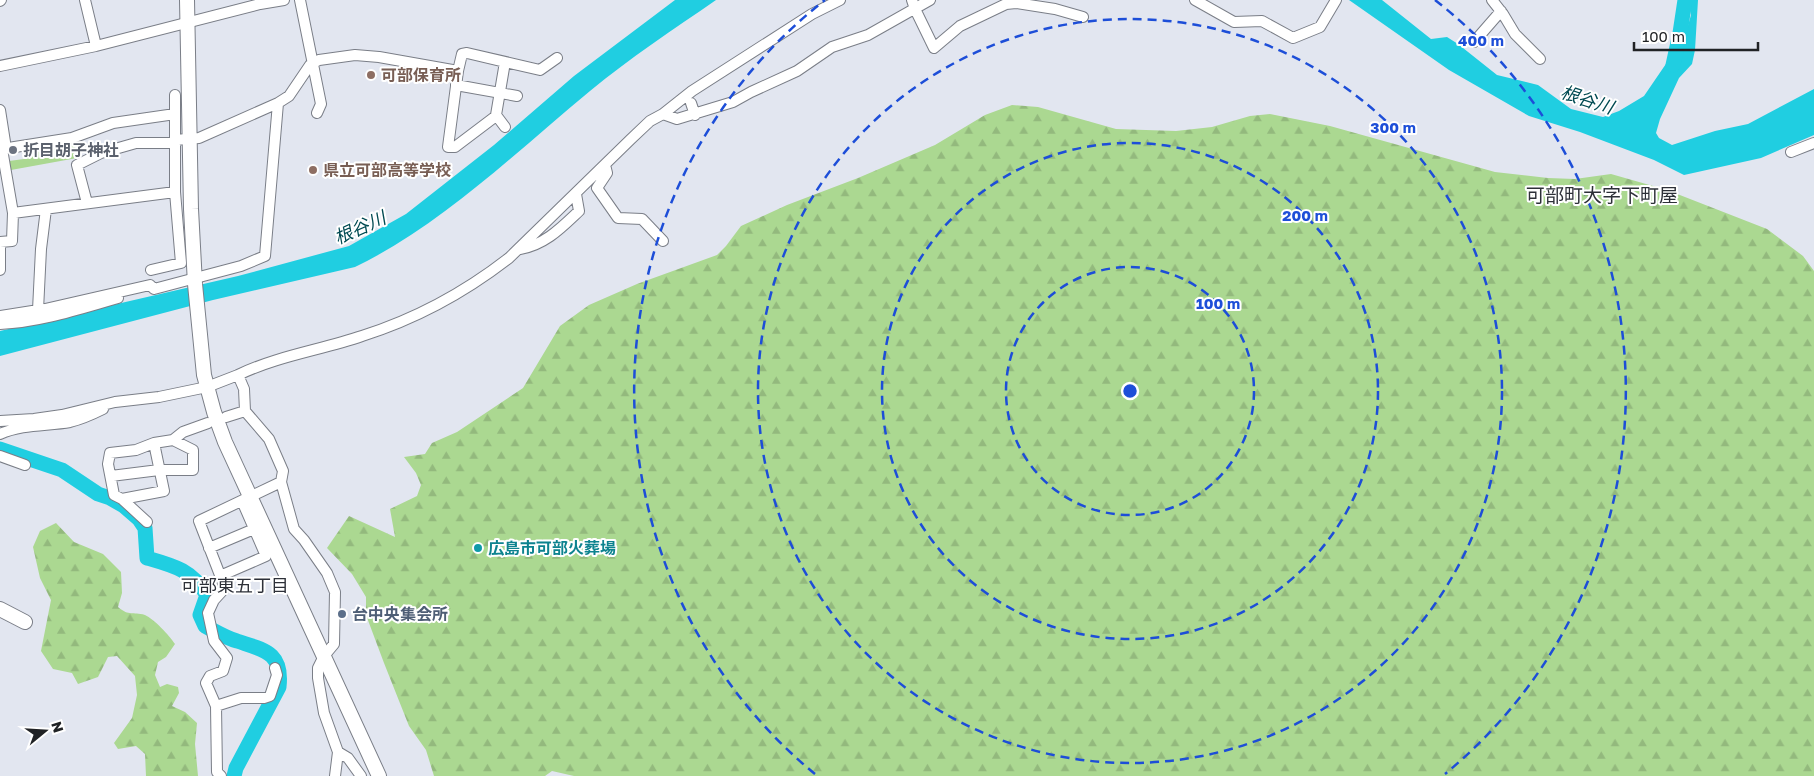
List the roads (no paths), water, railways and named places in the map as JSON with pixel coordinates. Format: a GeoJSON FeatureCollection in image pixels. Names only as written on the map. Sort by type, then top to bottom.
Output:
{"type":"FeatureCollection","features":[{"type":"Feature","properties":{"kind":"street"},"geometry":{"type":"LineString","coordinates":[[85,0],[96,46]]}},
{"type":"Feature","properties":{"kind":"street"},"geometry":{"type":"LineString","coordinates":[[151,270],[181,264],[176,192],[187,0]]}},
{"type":"Feature","properties":{"kind":"street"},"geometry":{"type":"LineString","coordinates":[[0,66],[96,46],[186,22],[284,0]]}},
{"type":"Feature","properties":{"kind":"street"},"geometry":{"type":"LineString","coordinates":[[300,0],[321,104],[317,113]]}},
{"type":"Feature","properties":{"kind":"street"},"geometry":{"type":"LineString","coordinates":[[0,421],[62,415],[115,402],[159,397],[205,381],[238,374],[262,365],[361,336],[414,317],[487,275],[518,250],[650,122],[664,114],[692,91],[740,60],[812,14],[840,0]]}},
{"type":"Feature","properties":{"kind":"street"},"geometry":{"type":"LineString","coordinates":[[664,114],[677,119],[733,102],[797,71],[832,47],[868,35],[913,4],[930,0]]}},
{"type":"Feature","properties":{"kind":"street"},"geometry":{"type":"LineString","coordinates":[[1195,0],[1234,22],[1262,21],[1293,38],[1320,27],[1325,22],[1336,0]]}},
{"type":"Feature","properties":{"kind":"street"},"geometry":{"type":"LineString","coordinates":[[1492,0],[1509,22],[1515,34],[1540,59]]}},
{"type":"Feature","properties":{"kind":"street"},"geometry":{"type":"LineString","coordinates":[[913,4],[934,48],[960,26],[1006,4],[1035,3],[1083,17]]}},
{"type":"Feature","properties":{"kind":"street"},"geometry":{"type":"LineString","coordinates":[[1474,42],[1501,11]]}},
{"type":"Feature","properties":{"kind":"street"},"geometry":{"type":"LineString","coordinates":[[505,62],[496,116],[455,147],[448,147],[462,54],[467,53],[540,70],[557,58]]}},
{"type":"Feature","properties":{"kind":"street"},"geometry":{"type":"LineString","coordinates":[[87,203],[77,166],[102,153],[136,142],[180,141],[199,138],[278,103],[289,96],[310,65],[319,60],[354,55],[458,71]]}},
{"type":"Feature","properties":{"kind":"street"},"geometry":{"type":"LineString","coordinates":[[456,85],[516,96]]}},
{"type":"Feature","properties":{"kind":"street"},"geometry":{"type":"LineString","coordinates":[[175,95],[175,114],[180,141],[205,381],[246,499],[254,529],[266,556],[220,576]]}},
{"type":"Feature","properties":{"kind":"street"},"geometry":{"type":"LineString","coordinates":[[0,324],[49,317],[154,289],[195,281],[242,266],[265,256],[278,103]]}},
{"type":"Feature","properties":{"kind":"street"},"geometry":{"type":"LineString","coordinates":[[691,103],[694,115]]}},
{"type":"Feature","properties":{"kind":"street"},"geometry":{"type":"LineString","coordinates":[[0,110],[5,142],[1,149],[13,213],[12,241],[0,242],[0,270]]}},
{"type":"Feature","properties":{"kind":"street"},"geometry":{"type":"LineString","coordinates":[[1,149],[72,138],[113,123],[175,114]]}},
{"type":"Feature","properties":{"kind":"street"},"geometry":{"type":"LineString","coordinates":[[496,116],[505,127]]}},
{"type":"Feature","properties":{"kind":"street"},"geometry":{"type":"LineString","coordinates":[[1790,152],[1814,143]]}},
{"type":"Feature","properties":{"kind":"street"},"geometry":{"type":"LineString","coordinates":[[605,165],[607,173],[597,188],[618,218],[642,218],[663,241]]}},
{"type":"Feature","properties":{"kind":"street"},"geometry":{"type":"LineString","coordinates":[[13,213],[176,192]]}},
{"type":"Feature","properties":{"kind":"street"},"geometry":{"type":"LineString","coordinates":[[518,250],[527,248],[555,234],[579,211],[576,194]]}},
{"type":"Feature","properties":{"kind":"street"},"geometry":{"type":"LineString","coordinates":[[38,310],[46,209]]}},
{"type":"Feature","properties":{"kind":"street"},"geometry":{"type":"LineString","coordinates":[[0,316],[38,310],[150,285],[154,289]]}},
{"type":"Feature","properties":{"kind":"street"},"geometry":{"type":"LineString","coordinates":[[238,374],[244,389],[245,411],[269,439],[283,471],[281,482],[294,529],[327,573],[335,592],[334,644],[324,656],[318,668],[324,713],[338,752],[335,776]]}},
{"type":"Feature","properties":{"kind":"street"},"geometry":{"type":"LineString","coordinates":[[0,434],[27,427],[70,422],[91,415],[115,402]]}},
{"type":"Feature","properties":{"kind":"street"},"geometry":{"type":"LineString","coordinates":[[226,417],[245,411]]}},
{"type":"Feature","properties":{"kind":"street"},"geometry":{"type":"LineString","coordinates":[[147,522],[122,499],[114,495],[108,464],[110,452],[136,450],[154,443],[173,440],[183,432],[208,423]]}},
{"type":"Feature","properties":{"kind":"street"},"geometry":{"type":"LineString","coordinates":[[110,476],[159,470],[193,470],[193,450],[173,440]]}},
{"type":"Feature","properties":{"kind":"street"},"geometry":{"type":"LineString","coordinates":[[122,499],[164,491],[154,443]]}},
{"type":"Feature","properties":{"kind":"street"},"geometry":{"type":"LineString","coordinates":[[0,456],[25,465]]}},
{"type":"Feature","properties":{"kind":"street"},"geometry":{"type":"LineString","coordinates":[[221,776],[217,772],[216,706],[206,683],[210,676],[222,671],[228,658],[214,641],[208,613],[214,600],[225,588],[199,521],[281,482]]}},
{"type":"Feature","properties":{"kind":"street"},"geometry":{"type":"LineString","coordinates":[[246,499],[324,656],[379,776]]}},
{"type":"Feature","properties":{"kind":"street"},"geometry":{"type":"LineString","coordinates":[[209,548],[254,529]]}},
{"type":"Feature","properties":{"kind":"street"},"geometry":{"type":"LineString","coordinates":[[0,609],[25,622]]}},
{"type":"Feature","properties":{"kind":"street"},"geometry":{"type":"LineString","coordinates":[[216,706],[241,698],[264,698],[270,696],[276,680],[275,668]]}},
{"type":"Feature","properties":{"kind":"street"},"geometry":{"type":"LineString","coordinates":[[338,752],[348,758],[361,776]]}},
{"type":"Feature","properties":{"kind":"water"},"geometry":{"type":"Polygon","coordinates":[[[675,0],[716,0],[605,79],[448,209],[387,250],[355,267],[213,300],[0,356],[0,331],[238,276],[349,246],[406,214],[494,145],[574,76],[675,0]]]}},
{"type":"Feature","properties":{"kind":"water"},"geometry":{"type":"Polygon","coordinates":[[[1349,0],[1382,0],[1431,39],[1447,37],[1497,75],[1538,85],[1571,109],[1603,117],[1619,111],[1644,96],[1685,36],[1691,15],[1688,0],[1698,0],[1695,50],[1692,64],[1679,78],[1660,119],[1656,133],[1659,138],[1672,145],[1715,131],[1748,124],[1814,89],[1814,135],[1761,158],[1684,175],[1654,160],[1580,132],[1529,116],[1449,70],[1349,0]]]}},
{"type":"Feature","properties":{"kind":"waterway"},"geometry":{"type":"LineString","coordinates":[[1673,65],[1685,0]]}},
{"type":"Feature","properties":{"kind":"waterway"},"geometry":{"type":"LineString","coordinates":[[0,449],[62,470],[98,494],[124,506],[139,519],[145,528],[147,558],[182,570],[195,580],[207,595],[200,615],[205,626],[229,638],[263,650],[275,659],[278,666],[279,687],[236,768],[234,776]]}},
{"type":"Feature","properties":{"kind":"place","name":"可部保育所"},"geometry":{"type":"Point","coordinates":[371,75]}},
{"type":"Feature","properties":{"kind":"place","name":"折目胡子神社"},"geometry":{"type":"Point","coordinates":[13,150]}},
{"type":"Feature","properties":{"kind":"place","name":"県立可部高等学校"},"geometry":{"type":"Point","coordinates":[313,170]}},
{"type":"Feature","properties":{"kind":"place","name":"広島市可部火葬場"},"geometry":{"type":"Point","coordinates":[478,548]}},
{"type":"Feature","properties":{"kind":"place","name":"台中央集会所"},"geometry":{"type":"Point","coordinates":[342,614]}},
{"type":"Feature","properties":{"kind":"district","name":"可部町大字下町屋"},"geometry":{"type":"Point","coordinates":[1602,195]}},
{"type":"Feature","properties":{"kind":"district","name":"可部東五丁目"},"geometry":{"type":"Point","coordinates":[235,586]}},
{"type":"Feature","properties":{"kind":"water label","name":"根谷川"},"geometry":{"type":"Point","coordinates":[1587,100]}},
{"type":"Feature","properties":{"kind":"water label","name":"根谷川"},"geometry":{"type":"Point","coordinates":[360,228]}}]}
